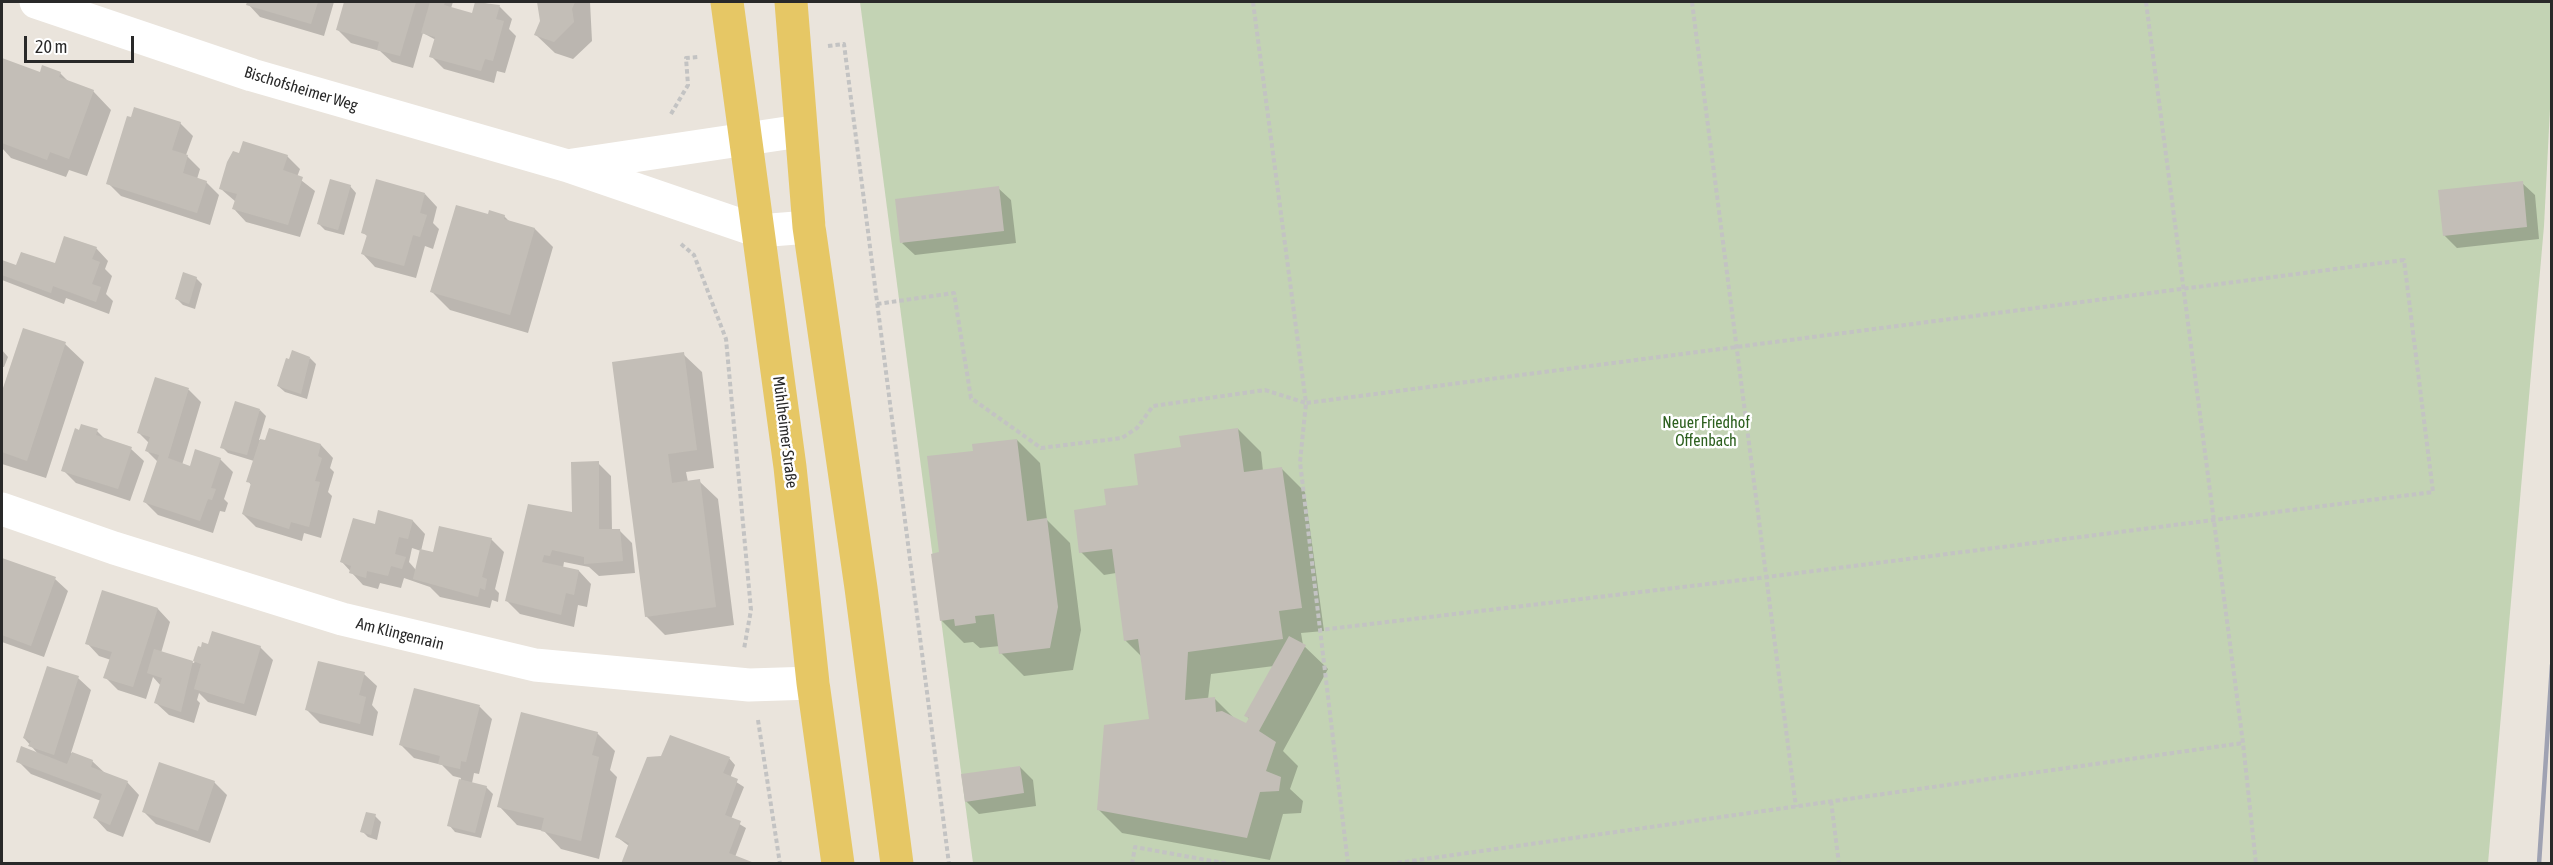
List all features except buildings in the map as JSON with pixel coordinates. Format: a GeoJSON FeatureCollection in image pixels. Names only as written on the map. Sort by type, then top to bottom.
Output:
{"type":"FeatureCollection","features":[{"type":"Feature","properties":{"kind":"main road","name":"Mühlheimer Straße"},"geometry":{"type":"LineString","coordinates":[[727,2],[790,467],[813,683],[838,864]]}},
{"type":"Feature","properties":{"kind":"main road"},"geometry":{"type":"LineString","coordinates":[[791,2],[809,227],[861,588],[897,864]]}},
{"type":"Feature","properties":{"kind":"street","name":"Bischofsheimer Weg"},"geometry":{"type":"LineString","coordinates":[[36,2],[252,75],[568,166],[758,231],[809,227]]}},
{"type":"Feature","properties":{"kind":"street","name":"Bischofsheimer Weg"},"geometry":{"type":"LineString","coordinates":[[568,166],[800,131]]}},
{"type":"Feature","properties":{"kind":"street","name":"Am Klingenrain"},"geometry":{"type":"LineString","coordinates":[[2,509],[114,548],[321,613],[438,644],[535,665],[749,685],[813,683]]}},
{"type":"Feature","properties":{"kind":"path"},"geometry":{"type":"LineString","coordinates":[[1253,2],[1306,403],[1300,462],[1348,864]]}},
{"type":"Feature","properties":{"kind":"path"},"geometry":{"type":"LineString","coordinates":[[1692,2],[1797,807]]}},
{"type":"Feature","properties":{"kind":"path"},"geometry":{"type":"LineString","coordinates":[[2146,2],[2243,743],[2256,864]]}},
{"type":"Feature","properties":{"kind":"path"},"geometry":{"type":"LineString","coordinates":[[794,50],[844,44],[949,864]]}},
{"type":"Feature","properties":{"kind":"path"},"geometry":{"type":"LineString","coordinates":[[672,150],[665,124],[688,85],[686,58],[734,54]]}},
{"type":"Feature","properties":{"kind":"path"},"geometry":{"type":"LineString","coordinates":[[671,202],[666,232],[693,255],[726,339],[751,610],[743,651],[760,730],[780,864]]}},
{"type":"Feature","properties":{"kind":"path"},"geometry":{"type":"LineString","coordinates":[[877,304],[954,293],[971,398],[1041,448],[1122,438],[1137,428],[1153,406],[1265,390],[1306,403],[2404,261],[2433,492],[1767,577],[1320,630]]}},
{"type":"Feature","properties":{"kind":"path"},"geometry":{"type":"LineString","coordinates":[[1390,864],[2243,743]]}},
{"type":"Feature","properties":{"kind":"path"},"geometry":{"type":"LineString","coordinates":[[1831,801],[1839,864]]}},
{"type":"Feature","properties":{"kind":"path"},"geometry":{"type":"LineString","coordinates":[[1132,864],[1135,847],[1229,864]]}},
{"type":"Feature","properties":{"kind":"green space","name":"Neuer Friedhof Offenbach"},"geometry":{"type":"Polygon","coordinates":[[[860,2],[2551,2],[2551,89],[2544,226],[2488,863],[973,863],[860,2]]]}},
{"type":"Feature","properties":{"kind":"railway"},"geometry":{"type":"LineString","coordinates":[[2539,864],[2552,665]]}}]}
